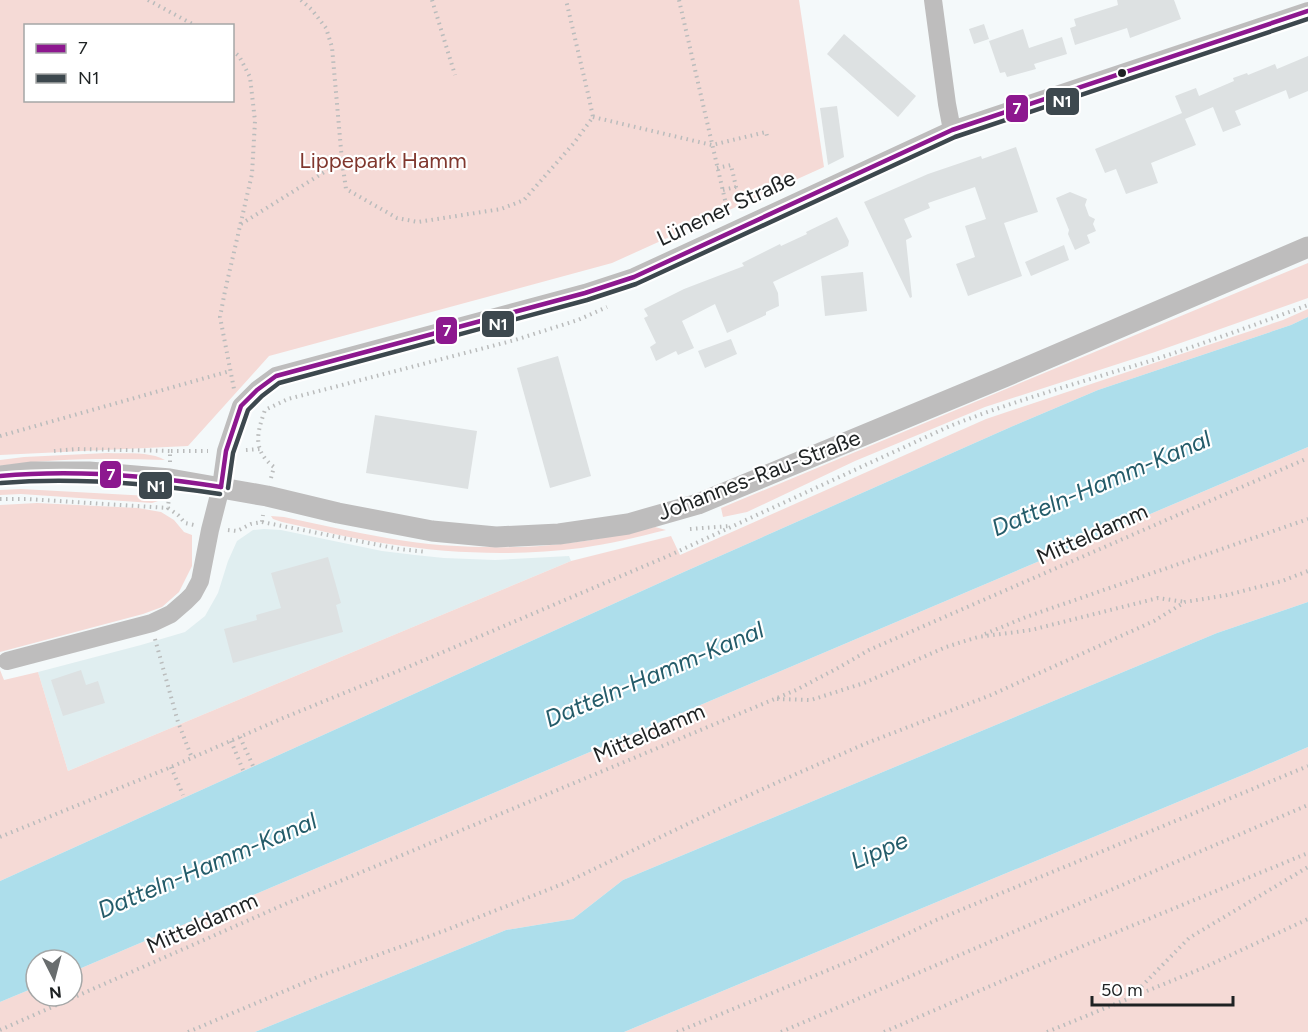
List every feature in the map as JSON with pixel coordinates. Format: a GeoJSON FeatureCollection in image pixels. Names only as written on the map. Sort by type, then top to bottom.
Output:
{"type":"FeatureCollection","features":[{"type":"Feature","properties":{"kind":"street"},"geometry":{"type":"LineString","coordinates":[[933,0],[952,130]]}},
{"type":"Feature","properties":{"kind":"street","name":"Lünener Straße"},"geometry":{"type":"LineString","coordinates":[[7,662],[152,623],[171,614],[193,594],[200,581],[221,487],[226,451],[241,406],[276,376],[585,293],[634,277],[952,130],[1308,11]]}},
{"type":"Feature","properties":{"kind":"street","name":"Johannes-Rau-Straße"},"geometry":{"type":"LineString","coordinates":[[0,476],[32,472],[89,472],[170,479],[267,496],[338,513],[432,531],[496,537],[559,534],[628,524],[698,504],[1308,247]]}},
{"type":"Feature","properties":{"kind":"path"},"geometry":{"type":"LineString","coordinates":[[148,0],[192,24]]}},
{"type":"Feature","properties":{"kind":"path"},"geometry":{"type":"LineString","coordinates":[[301,0],[326,28],[332,47],[346,189],[398,218],[418,222],[501,209],[524,200],[574,143],[593,117],[566,0]]}},
{"type":"Feature","properties":{"kind":"path"},"geometry":{"type":"LineString","coordinates":[[432,0],[455,75]]}},
{"type":"Feature","properties":{"kind":"path"},"geometry":{"type":"LineString","coordinates":[[679,0],[717,168],[723,190],[739,229]]}},
{"type":"Feature","properties":{"kind":"path"},"geometry":{"type":"LineString","coordinates":[[0,436],[230,371],[220,317],[252,174],[255,121],[250,77],[239,56],[234,52]]}},
{"type":"Feature","properties":{"kind":"path"},"geometry":{"type":"LineString","coordinates":[[593,117],[712,144],[766,132],[767,136]]}},
{"type":"Feature","properties":{"kind":"path"},"geometry":{"type":"LineString","coordinates":[[241,225],[342,161]]}},
{"type":"Feature","properties":{"kind":"path"},"geometry":{"type":"LineString","coordinates":[[717,168],[731,165],[736,187],[739,229]]}},
{"type":"Feature","properties":{"kind":"path"},"geometry":{"type":"LineString","coordinates":[[723,190],[736,187]]}},
{"type":"Feature","properties":{"kind":"path"},"geometry":{"type":"LineString","coordinates":[[260,449],[258,430],[265,410],[288,399],[515,340],[578,320],[610,305]]}},
{"type":"Feature","properties":{"kind":"path"},"geometry":{"type":"LineString","coordinates":[[0,837],[668,556],[950,426],[986,412],[1168,355],[1308,305]]}},
{"type":"Feature","properties":{"kind":"path","name":"Mitteldamm"},"geometry":{"type":"LineString","coordinates":[[0,1030],[294,900],[796,690],[869,650],[1308,458]]}},
{"type":"Feature","properties":{"kind":"path"},"geometry":{"type":"LineString","coordinates":[[0,499],[168,508]]}},
{"type":"Feature","properties":{"kind":"path"},"geometry":{"type":"LineString","coordinates":[[773,699],[811,700],[864,683],[946,647],[978,637],[1026,617],[1308,519]]}},
{"type":"Feature","properties":{"kind":"path"},"geometry":{"type":"LineString","coordinates":[[978,637],[1031,630],[1158,598],[1185,602],[1227,595],[1282,581],[1308,571]]}},
{"type":"Feature","properties":{"kind":"path"},"geometry":{"type":"LineString","coordinates":[[188,1032],[320,976],[441,933],[565,883],[725,806],[857,747],[991,695],[1154,621],[1185,602]]}},
{"type":"Feature","properties":{"kind":"path"},"geometry":{"type":"LineString","coordinates":[[152,623],[178,722],[192,758]]}},
{"type":"Feature","properties":{"kind":"path"},"geometry":{"type":"LineString","coordinates":[[240,737],[253,766]]}},
{"type":"Feature","properties":{"kind":"path"},"geometry":{"type":"LineString","coordinates":[[231,741],[243,770]]}},
{"type":"Feature","properties":{"kind":"path"},"geometry":{"type":"LineString","coordinates":[[677,1032],[855,959],[945,917],[1308,766]]}},
{"type":"Feature","properties":{"kind":"path"},"geometry":{"type":"LineString","coordinates":[[171,767],[183,795]]}},
{"type":"Feature","properties":{"kind":"path"},"geometry":{"type":"LineString","coordinates":[[781,1032],[1308,805]]}},
{"type":"Feature","properties":{"kind":"path"},"geometry":{"type":"LineString","coordinates":[[884,1032],[1083,946],[1308,853]]}},
{"type":"Feature","properties":{"kind":"path"},"geometry":{"type":"LineString","coordinates":[[1130,998],[1189,938],[1308,867]]}},
{"type":"Feature","properties":{"kind":"path"},"geometry":{"type":"LineString","coordinates":[[1047,1032],[1203,968],[1308,919]]}},
{"type":"Feature","properties":{"kind":"shaded area"},"geometry":{"type":"Polygon","coordinates":[[[253,530],[281,530],[382,551],[415,555],[495,560],[569,556],[571,561],[68,771],[38,672],[185,632],[205,616],[218,593],[237,541],[253,530]]]}},
{"type":"Feature","properties":{"kind":"green space","name":"Lippepark Hamm"},"geometry":{"type":"Polygon","coordinates":[[[0,0],[799,0],[824,167],[612,263],[269,356],[188,446],[0,455],[0,0]]]}},
{"type":"Feature","properties":{"kind":"green space"},"geometry":{"type":"Polygon","coordinates":[[[1308,263],[1308,298],[1155,352],[985,407],[855,461],[747,512],[723,517],[721,508],[1308,263]]]}},
{"type":"Feature","properties":{"kind":"green space"},"geometry":{"type":"Polygon","coordinates":[[[1308,309],[1308,317],[1291,325],[1098,390],[1013,426],[0,881],[0,670],[4,680],[38,672],[68,771],[571,561],[671,536],[680,555],[986,419],[1283,320],[1308,309]]]}},
{"type":"Feature","properties":{"kind":"green space"},"geometry":{"type":"Polygon","coordinates":[[[1308,447],[1308,602],[1217,633],[623,880],[573,919],[506,930],[255,1032],[0,1032],[0,1002],[24,992],[24,1008],[84,1008],[84,967],[1308,447]]]}},
{"type":"Feature","properties":{"kind":"green space"},"geometry":{"type":"Polygon","coordinates":[[[107,453],[144,454],[165,460],[82,459],[0,466],[0,460],[24,457],[107,453]]]}},
{"type":"Feature","properties":{"kind":"green space"},"geometry":{"type":"Polygon","coordinates":[[[21,489],[149,496],[161,499],[152,503],[21,494],[0,495],[0,490],[21,489]]]}},
{"type":"Feature","properties":{"kind":"green space"},"geometry":{"type":"Polygon","coordinates":[[[37,503],[138,508],[161,512],[174,520],[184,532],[192,535],[192,566],[179,592],[162,607],[143,614],[0,652],[0,505],[37,503]]]}},
{"type":"Feature","properties":{"kind":"green space"},"geometry":{"type":"Polygon","coordinates":[[[271,516],[403,541],[470,547],[554,545],[655,527],[666,530],[581,548],[485,553],[437,550],[376,542],[282,522],[271,516]]]}},
{"type":"Feature","properties":{"kind":"green space"},"geometry":{"type":"Polygon","coordinates":[[[1308,747],[1308,1032],[624,1032],[1250,772],[1308,747]]]}},
{"type":"Feature","properties":{"kind":"water","name":"Datteln-Hamm-Kanal"},"geometry":{"type":"Polygon","coordinates":[[[1308,317],[1308,447],[84,967],[84,948],[24,948],[24,992],[0,1002],[0,881],[1013,426],[1098,390],[1291,325],[1308,317]]]}},
{"type":"Feature","properties":{"kind":"water","name":"Lippe"},"geometry":{"type":"Polygon","coordinates":[[[1308,602],[1308,747],[624,1032],[255,1032],[506,930],[573,919],[623,880],[1217,633],[1308,602]]]}},
{"type":"Feature","properties":{"kind":"building"},"geometry":{"type":"Polygon","coordinates":[[[1117,0],[1174,0],[1181,19],[1130,38],[1127,28],[1075,45],[1070,28],[1076,26],[1074,19],[1118,5],[1117,0]]]}},
{"type":"Feature","properties":{"kind":"building"},"geometry":{"type":"Polygon","coordinates":[[[984,24],[989,39],[974,44],[969,29],[984,24]]]}},
{"type":"Feature","properties":{"kind":"building"},"geometry":{"type":"Polygon","coordinates":[[[1023,29],[1029,48],[1062,37],[1067,54],[1034,64],[1036,69],[1007,77],[1005,72],[1000,73],[989,41],[1023,29]]]}},
{"type":"Feature","properties":{"kind":"building"},"geometry":{"type":"Polygon","coordinates":[[[844,34],[916,96],[898,117],[827,54],[844,34]]]}},
{"type":"Feature","properties":{"kind":"building"},"geometry":{"type":"Polygon","coordinates":[[[1308,56],[1308,91],[1289,99],[1286,90],[1235,111],[1241,125],[1223,132],[1213,107],[1185,119],[1196,145],[1151,163],[1158,183],[1126,194],[1116,169],[1105,173],[1095,149],[1182,113],[1175,96],[1196,88],[1199,96],[1234,81],[1233,78],[1247,73],[1248,75],[1275,64],[1277,69],[1308,56]]]}},
{"type":"Feature","properties":{"kind":"building"},"geometry":{"type":"Polygon","coordinates":[[[837,106],[844,157],[828,165],[820,108],[837,106]]]}},
{"type":"Feature","properties":{"kind":"building"},"geometry":{"type":"Polygon","coordinates":[[[1016,147],[1038,212],[1004,223],[1022,276],[968,296],[956,264],[975,257],[965,226],[986,219],[975,187],[928,203],[930,208],[904,219],[912,237],[906,240],[912,297],[910,298],[864,202],[928,174],[1016,147]]]}},
{"type":"Feature","properties":{"kind":"building"},"geometry":{"type":"Polygon","coordinates":[[[1070,192],[1087,199],[1085,205],[1089,216],[1095,219],[1093,224],[1096,231],[1087,235],[1090,243],[1075,250],[1056,198],[1070,192]]]}},
{"type":"Feature","properties":{"kind":"building"},"geometry":{"type":"Polygon","coordinates":[[[837,217],[849,241],[848,246],[773,282],[778,293],[779,306],[766,312],[766,315],[727,333],[715,304],[682,321],[694,348],[678,355],[676,351],[656,361],[650,347],[656,343],[644,318],[648,316],[644,309],[684,289],[744,266],[742,263],[780,244],[781,246],[807,234],[806,232],[837,217]]]}},
{"type":"Feature","properties":{"kind":"building"},"geometry":{"type":"Polygon","coordinates":[[[1064,245],[1069,260],[1031,276],[1025,262],[1064,245]]]}},
{"type":"Feature","properties":{"kind":"building"},"geometry":{"type":"Polygon","coordinates":[[[863,272],[867,311],[825,316],[821,276],[863,272]]]}},
{"type":"Feature","properties":{"kind":"building"},"geometry":{"type":"Polygon","coordinates":[[[731,339],[737,354],[705,368],[698,351],[731,339]]]}},
{"type":"Feature","properties":{"kind":"building"},"geometry":{"type":"Polygon","coordinates":[[[558,356],[591,476],[550,488],[517,368],[558,356]]]}},
{"type":"Feature","properties":{"kind":"building"},"geometry":{"type":"Polygon","coordinates":[[[375,415],[477,431],[468,489],[366,473],[375,415]]]}},
{"type":"Feature","properties":{"kind":"building"},"geometry":{"type":"Polygon","coordinates":[[[328,557],[341,603],[336,605],[343,632],[233,663],[224,629],[257,620],[256,615],[281,608],[271,573],[328,557]]]}},
{"type":"Feature","properties":{"kind":"building"},"geometry":{"type":"Polygon","coordinates":[[[81,670],[86,685],[98,681],[105,703],[63,716],[51,680],[81,670]]]}},
{"type":"Feature","properties":{"kind":"transit line","name":"7"},"geometry":{"type":"LineString","coordinates":[[221,487],[226,451],[241,406],[276,376],[585,293],[634,277],[952,130],[1308,11]]}},
{"type":"Feature","properties":{"kind":"transit line","name":"N1"},"geometry":{"type":"LineString","coordinates":[[228,488],[233,453],[248,410],[279,383],[587,300],[636,284],[955,137],[1308,19]]}},
{"type":"Feature","properties":{"kind":"transit line","name":"7"},"geometry":{"type":"LineString","coordinates":[[0,476],[56,473],[111,474],[221,487]]}},
{"type":"Feature","properties":{"kind":"transit line","name":"N1"},"geometry":{"type":"LineString","coordinates":[[1,483],[111,482],[220,494]]}}]}
